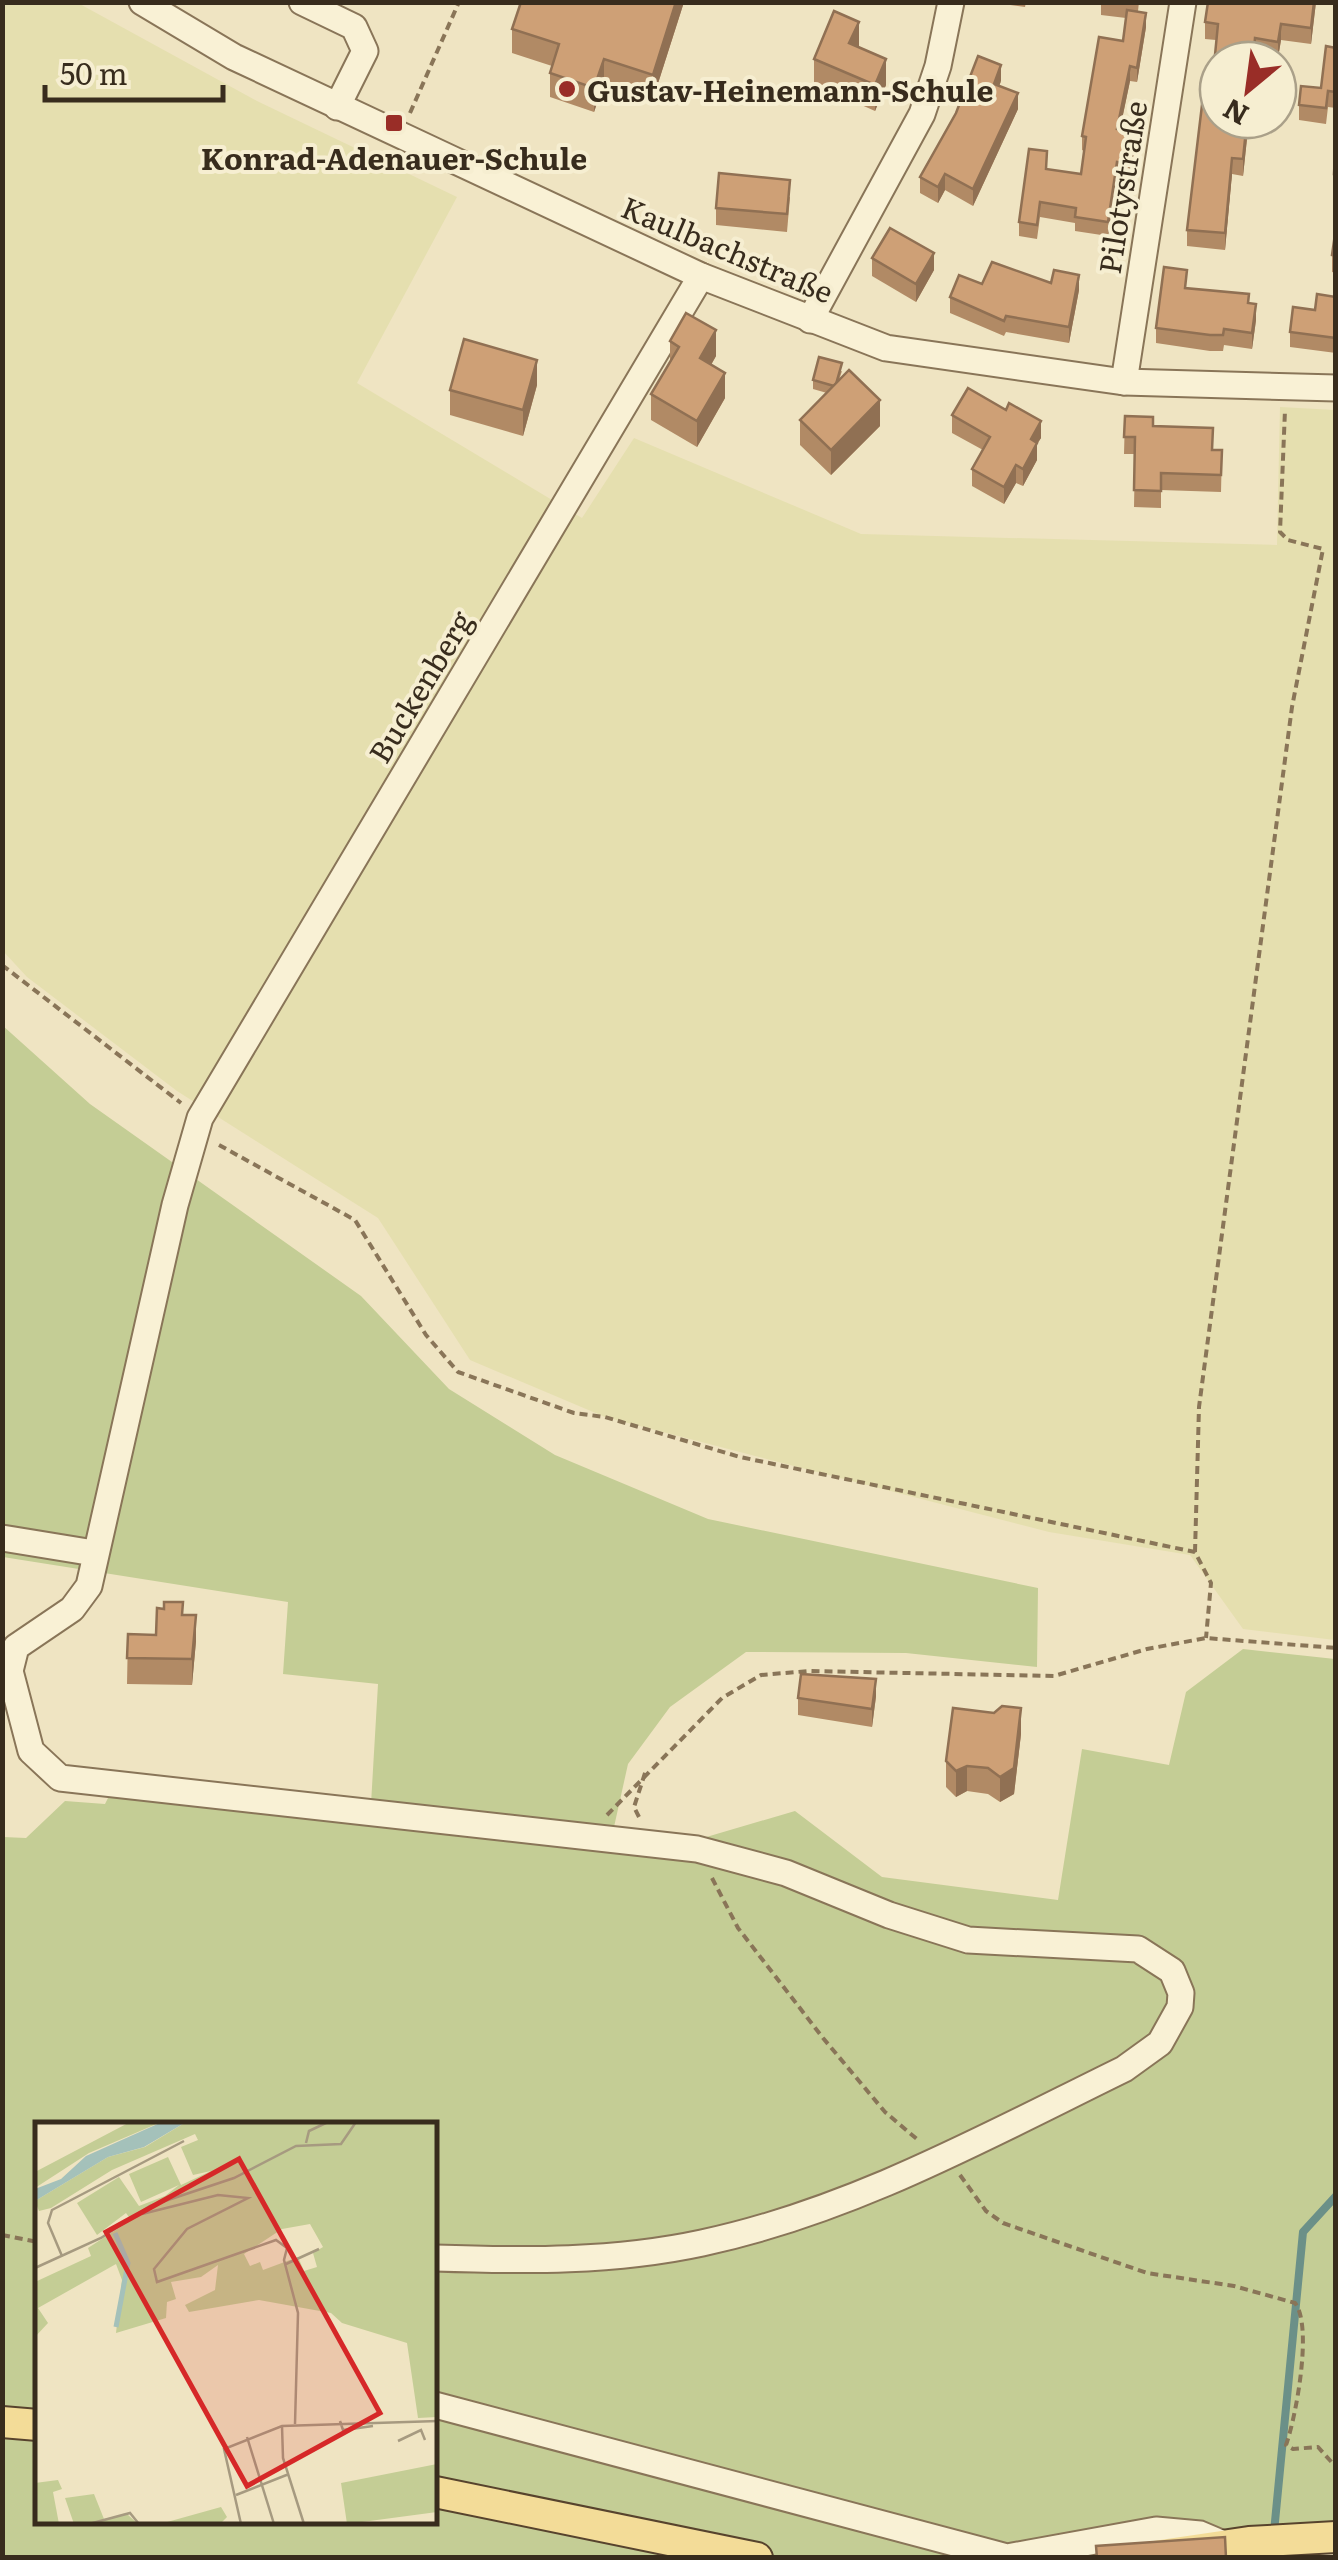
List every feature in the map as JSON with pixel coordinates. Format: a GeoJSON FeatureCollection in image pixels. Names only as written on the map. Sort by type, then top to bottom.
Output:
{"type":"FeatureCollection","features":[{"type":"Feature","properties":{"kind":"main road"},"geometry":{"type":"LineString","coordinates":[[2,2422],[35,2425]]}},
{"type":"Feature","properties":{"kind":"main road"},"geometry":{"type":"LineString","coordinates":[[438,2493],[756,2558]]}},
{"type":"Feature","properties":{"kind":"main road"},"geometry":{"type":"LineString","coordinates":[[1140,2558],[1226,2545],[1336,2537]]}},
{"type":"Feature","properties":{"kind":"street","name":"Kaulbachstraße"},"geometry":{"type":"LineString","coordinates":[[142,2],[234,57],[336,107],[701,276],[886,348],[1124,382],[1336,388]]}},
{"type":"Feature","properties":{"kind":"street"},"geometry":{"type":"LineString","coordinates":[[302,2],[354,27],[366,51],[336,107]]}},
{"type":"Feature","properties":{"kind":"street"},"geometry":{"type":"LineString","coordinates":[[810,320],[922,114],[938,66],[951,2]]}},
{"type":"Feature","properties":{"kind":"street","name":"Pilotystraße"},"geometry":{"type":"LineString","coordinates":[[1124,382],[1183,2]]}},
{"type":"Feature","properties":{"kind":"street","name":"Buckenberg"},"geometry":{"type":"LineString","coordinates":[[438,2258],[561,2259],[702,2243],[883,2186],[942,2160],[1148,2054],[1170,2030],[1180,2007],[1181,1994],[1172,1971],[1138,1949],[1019,1945],[947,1935],[786,1873],[694,1849],[60,1778],[32,1751],[10,1671],[16,1647],[72,1609],[89,1586],[197,1124],[701,276]]}},
{"type":"Feature","properties":{"kind":"street"},"geometry":{"type":"LineString","coordinates":[[2,1538],[94,1553]]}},
{"type":"Feature","properties":{"kind":"street"},"geometry":{"type":"LineString","coordinates":[[438,2407],[1006,2556],[1156,2530],[1200,2534],[1226,2545]]}},
{"type":"Feature","properties":{"kind":"path"},"geometry":{"type":"LineString","coordinates":[[400,136],[460,2]]}},
{"type":"Feature","properties":{"kind":"path"},"geometry":{"type":"LineString","coordinates":[[1206,1638],[1211,1583],[1194,1552],[1200,1407],[1292,708],[1323,550],[1288,540],[1280,532],[1286,386]]}},
{"type":"Feature","properties":{"kind":"path"},"geometry":{"type":"LineString","coordinates":[[2,965],[197,1124],[355,1220],[426,1335],[458,1372],[574,1413],[605,1417],[740,1457],[1194,1552]]}},
{"type":"Feature","properties":{"kind":"path"},"geometry":{"type":"LineString","coordinates":[[595,1837],[606,1815],[664,1752],[722,1698],[761,1676],[809,1671],[1054,1676],[1148,1648],[1206,1638],[1336,1648]]}},
{"type":"Feature","properties":{"kind":"path"},"geometry":{"type":"LineString","coordinates":[[694,1849],[738,1928],[823,2038],[885,2112],[964,2178],[986,2211],[1003,2223],[1147,2272],[1234,2286],[1295,2303],[1304,2327],[1296,2408],[1286,2445],[1318,2447],[1336,2467]]}},
{"type":"Feature","properties":{"kind":"path"},"geometry":{"type":"LineString","coordinates":[[2,2235],[35,2241]]}},
{"type":"Feature","properties":{"kind":"shaded area"},"geometry":{"type":"Polygon","coordinates":[[[3,3],[78,3],[257,101],[457,197],[357,383],[582,518],[634,438],[861,534],[1277,545],[1280,407],[1335,410],[1335,1640],[1243,1629],[1190,1555],[1049,1532],[605,1417],[470,1360],[378,1218],[177,1091],[27,977],[3,951],[3,3]]]}},
{"type":"Feature","properties":{"kind":"green space"},"geometry":{"type":"Polygon","coordinates":[[[2,1025],[90,1104],[361,1296],[449,1389],[555,1455],[708,1519],[1038,1588],[1037,1667],[906,1653],[746,1652],[670,1707],[628,1764],[612,1836],[703,1838],[795,1811],[882,1877],[1058,1900],[1082,1749],[1169,1765],[1186,1692],[1243,1649],[1335,1659],[1335,2529],[1241,2527],[1093,2553],[1093,2558],[3,2557],[3,1837],[26,1838],[65,1801],[105,1804],[112,1790],[371,1804],[378,1684],[283,1674],[288,1602],[3,1557],[2,1025]]]}},
{"type":"Feature","properties":{"kind":"building"},"geometry":{"type":"Polygon","coordinates":[[[521,2],[676,2],[653,75],[604,59],[594,88],[550,73],[559,44],[512,29],[521,2]]]}},
{"type":"Feature","properties":{"kind":"building"},"geometry":{"type":"Polygon","coordinates":[[[1208,2],[1314,2],[1311,28],[1281,24],[1278,40],[1216,40],[1218,24],[1205,22],[1208,2]]]}},
{"type":"Feature","properties":{"kind":"building"},"geometry":{"type":"Polygon","coordinates":[[[1127,10],[1146,13],[1137,68],[1130,66],[1117,129],[1135,132],[1129,164],[1117,162],[1108,222],[1075,217],[1076,208],[1040,202],[1037,225],[1019,222],[1029,149],[1047,151],[1046,169],[1081,174],[1086,137],[1082,136],[1099,37],[1123,41],[1127,10]]]}},
{"type":"Feature","properties":{"kind":"building"},"geometry":{"type":"Polygon","coordinates":[[[834,11],[859,22],[849,43],[886,59],[875,85],[814,59],[834,11]]]}},
{"type":"Feature","properties":{"kind":"building"},"geometry":{"type":"Polygon","coordinates":[[[1326,46],[1336,48],[1336,92],[1328,91],[1326,108],[1299,105],[1301,86],[1321,88],[1326,46]]]}},
{"type":"Feature","properties":{"kind":"building"},"geometry":{"type":"Polygon","coordinates":[[[978,56],[1001,65],[994,84],[1018,93],[973,189],[945,174],[938,187],[920,177],[956,113],[978,56]]]}},
{"type":"Feature","properties":{"kind":"building"},"geometry":{"type":"Polygon","coordinates":[[[1198,138],[1245,140],[1243,159],[1232,158],[1225,233],[1187,230],[1198,138]]]}},
{"type":"Feature","properties":{"kind":"building"},"geometry":{"type":"Polygon","coordinates":[[[719,173],[790,180],[787,214],[716,208],[719,173]]]}},
{"type":"Feature","properties":{"kind":"building"},"geometry":{"type":"Polygon","coordinates":[[[890,228],[934,253],[916,284],[872,258],[890,228]]]}},
{"type":"Feature","properties":{"kind":"building"},"geometry":{"type":"Polygon","coordinates":[[[992,262],[1051,283],[1054,270],[1079,275],[1069,327],[1006,316],[1004,321],[950,297],[959,275],[982,284],[992,262]]]}},
{"type":"Feature","properties":{"kind":"building"},"geometry":{"type":"Polygon","coordinates":[[[1164,267],[1187,270],[1185,288],[1249,294],[1248,303],[1256,304],[1252,333],[1224,329],[1223,335],[1210,335],[1156,328],[1164,267]]]}},
{"type":"Feature","properties":{"kind":"building"},"geometry":{"type":"Polygon","coordinates":[[[1317,294],[1336,297],[1336,338],[1290,332],[1293,307],[1315,310],[1317,294]]]}},
{"type":"Feature","properties":{"kind":"building"},"geometry":{"type":"Polygon","coordinates":[[[686,313],[716,330],[700,358],[725,373],[697,421],[651,394],[679,347],[670,341],[686,313]]]}},
{"type":"Feature","properties":{"kind":"building"},"geometry":{"type":"Polygon","coordinates":[[[464,339],[537,360],[523,410],[450,390],[464,339]]]}},
{"type":"Feature","properties":{"kind":"building"},"geometry":{"type":"Polygon","coordinates":[[[819,357],[842,363],[834,386],[813,380],[819,357]]]}},
{"type":"Feature","properties":{"kind":"building"},"geometry":{"type":"Polygon","coordinates":[[[849,370],[880,400],[831,450],[800,420],[849,370]]]}},
{"type":"Feature","properties":{"kind":"building"},"geometry":{"type":"Polygon","coordinates":[[[968,388],[1006,410],[1009,403],[1041,421],[1031,439],[1037,443],[1023,469],[1016,465],[1004,487],[972,469],[990,437],[952,415],[968,388]]]}},
{"type":"Feature","properties":{"kind":"building"},"geometry":{"type":"Polygon","coordinates":[[[1125,416],[1153,417],[1153,426],[1213,428],[1212,450],[1222,450],[1221,475],[1161,473],[1161,491],[1134,490],[1135,437],[1124,437],[1125,416]]]}},
{"type":"Feature","properties":{"kind":"building"},"geometry":{"type":"Polygon","coordinates":[[[164,1602],[183,1602],[182,1615],[196,1615],[192,1659],[127,1658],[128,1634],[156,1635],[157,1608],[164,1609],[164,1602]]]}},
{"type":"Feature","properties":{"kind":"building"},"geometry":{"type":"Polygon","coordinates":[[[801,1674],[876,1679],[872,1709],[798,1698],[801,1674]]]}},
{"type":"Feature","properties":{"kind":"building"},"geometry":{"type":"Polygon","coordinates":[[[1002,1706],[1021,1708],[1014,1768],[1000,1777],[988,1768],[967,1766],[956,1771],[946,1761],[953,1708],[994,1713],[1002,1706]]]}},
{"type":"Feature","properties":{"kind":"building"},"geometry":{"type":"Polygon","coordinates":[[[1225,2537],[1226,2558],[1097,2558],[1096,2546],[1225,2537]]]}},
{"type":"Feature","properties":{"kind":"waterway"},"geometry":{"type":"LineString","coordinates":[[1274,2532],[1303,2232],[1336,2196]]}},
{"type":"Feature","properties":{"kind":"place","name":"Gustav-Heinemann-Schule"},"geometry":{"type":"Point","coordinates":[567,89]}},
{"type":"Feature","properties":{"kind":"place","name":"Konrad-Adenauer-Schule"},"geometry":{"type":"Point","coordinates":[394,123]}}]}
